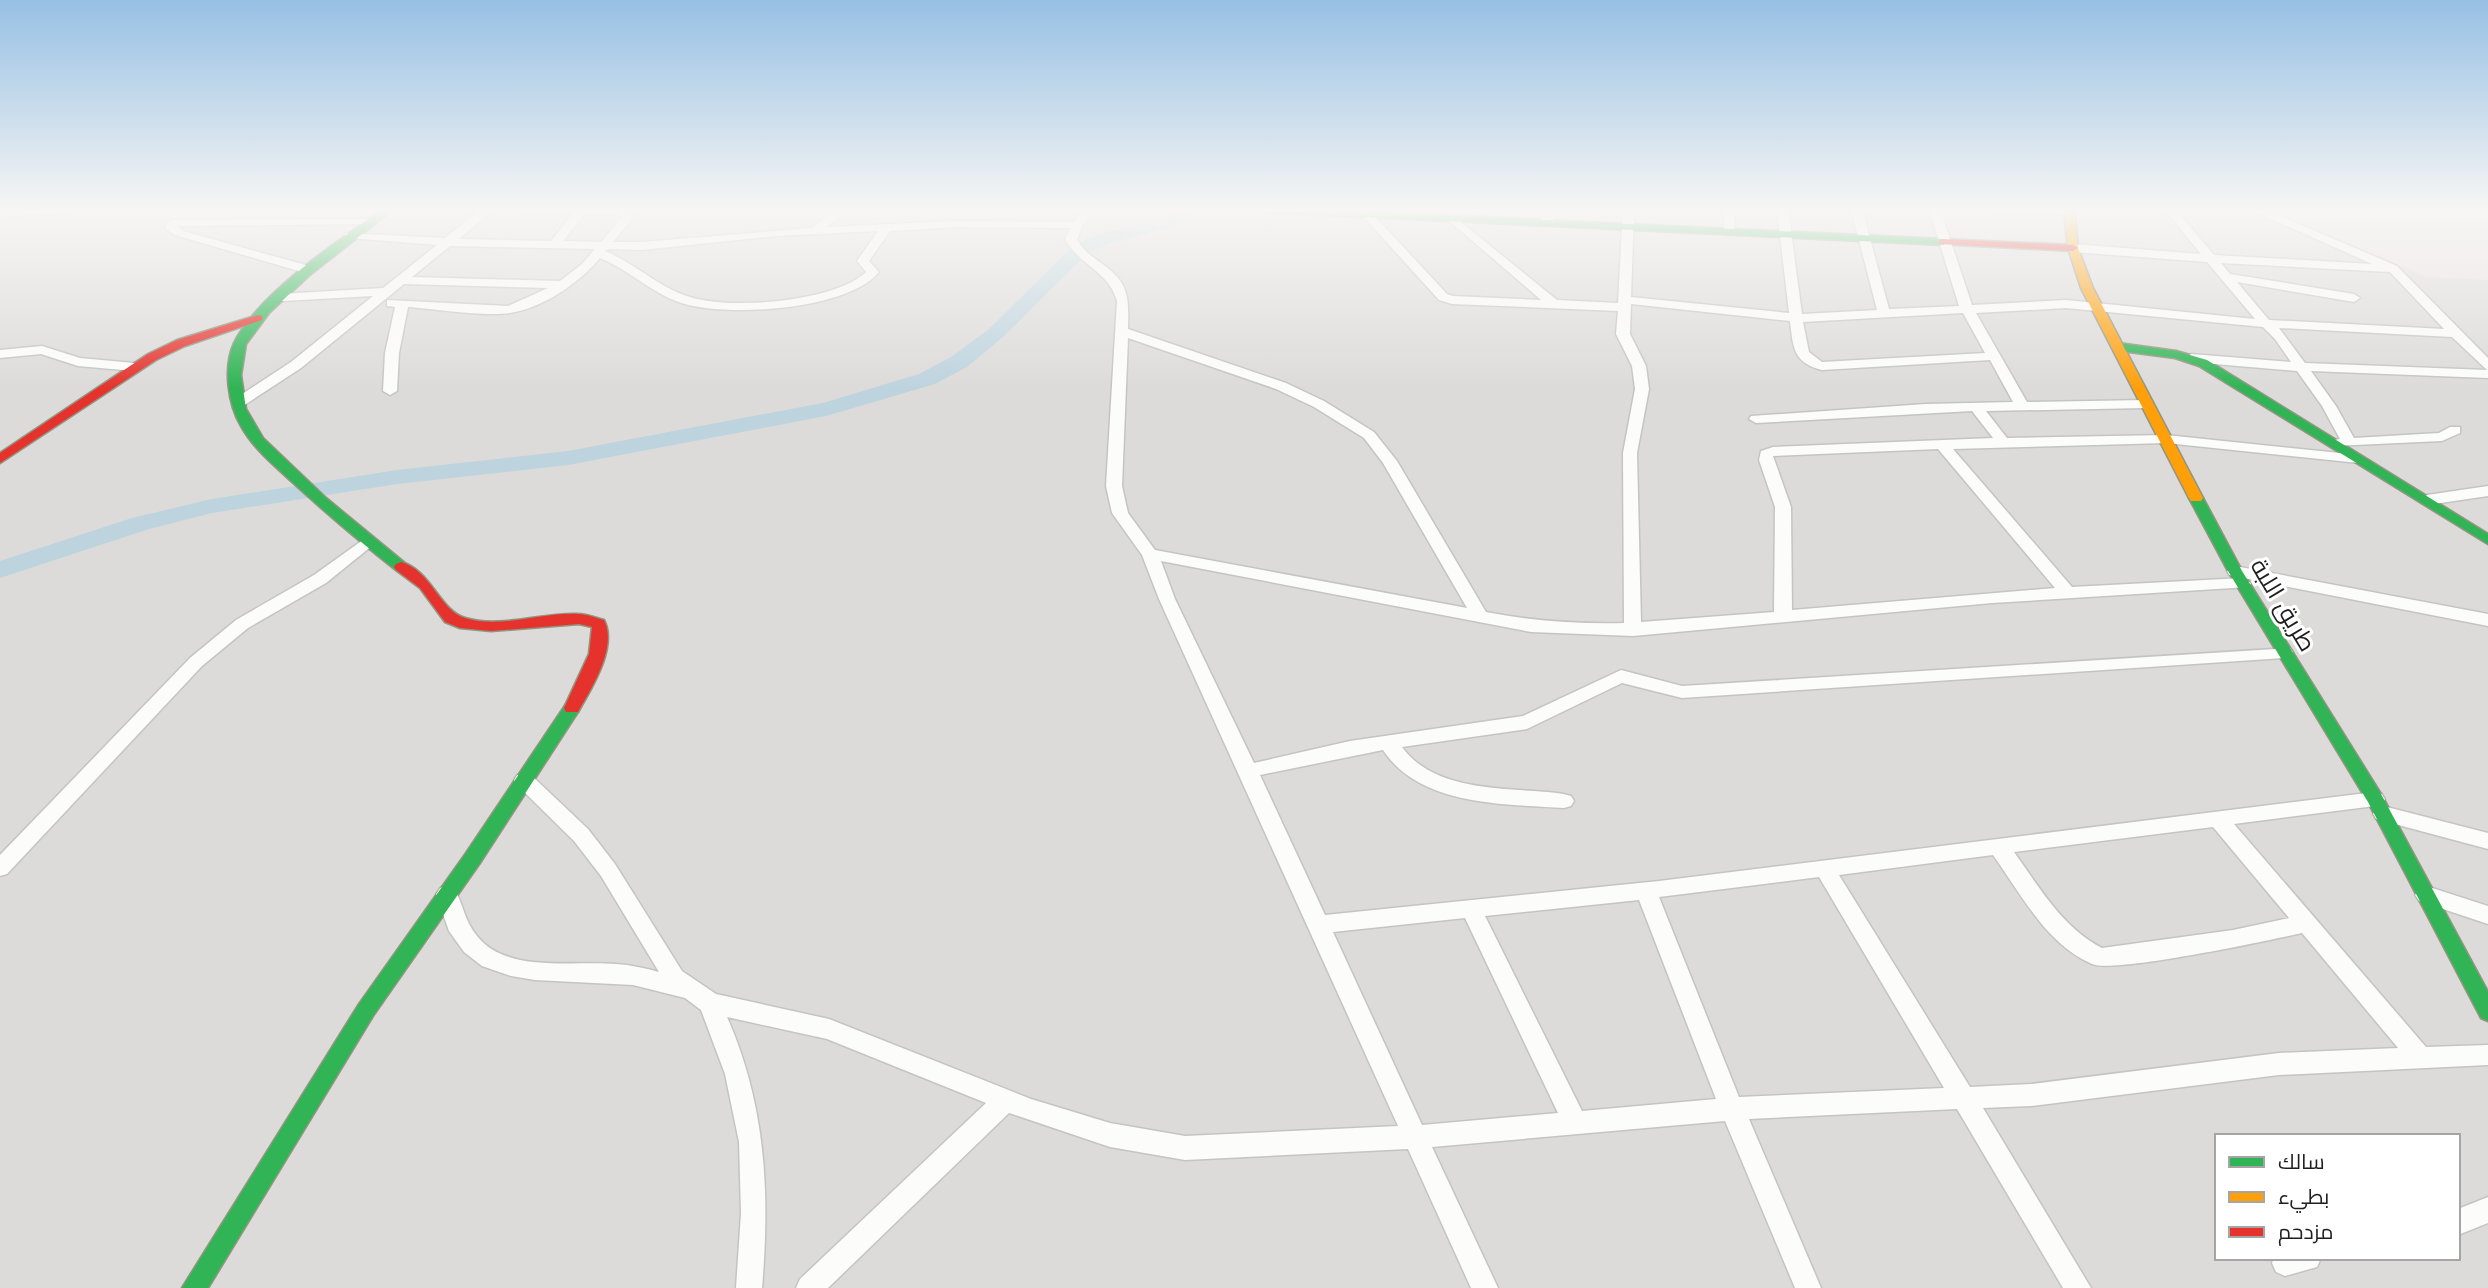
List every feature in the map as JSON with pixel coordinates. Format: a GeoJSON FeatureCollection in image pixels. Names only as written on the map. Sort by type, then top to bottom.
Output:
{"type":"FeatureCollection","features":[{"type":"Feature","properties":{"kind":"street"},"geometry":{"type":"LineString","coordinates":[[194,1288],[366,1010],[569,713],[588,676],[602,632],[599,624],[579,619],[491,626],[465,624],[450,618],[425,585],[344,523],[246,425],[238,403],[235,383],[239,346],[258,318],[309,270],[306,269]]}},
{"type":"Feature","properties":{"kind":"street"},"geometry":{"type":"LineString","coordinates":[[238,403],[296,365],[413,269]]}},
{"type":"Feature","properties":{"kind":"street"},"geometry":{"type":"LineString","coordinates":[[374,301],[508,310],[524,306],[563,285],[581,269]]}},
{"type":"Feature","properties":{"kind":"street"},"geometry":{"type":"LineString","coordinates":[[631,269],[635,274],[688,301],[722,305],[764,305],[826,296],[869,278],[873,272],[870,269]]}},
{"type":"Feature","properties":{"kind":"street"},"geometry":{"type":"LineString","coordinates":[[1101,269],[1121,288],[1123,332],[1114,486],[1120,513],[1150,554],[1167,599],[1295,869],[1316,925],[1485,1288]]}},
{"type":"Feature","properties":{"kind":"street"},"geometry":{"type":"LineString","coordinates":[[1417,269],[1443,297],[1460,302],[1625,303],[1797,318],[2038,304],[2096,306],[2264,323],[2456,333]]}},
{"type":"Feature","properties":{"kind":"street"},"geometry":{"type":"LineString","coordinates":[[1513,269],[1554,304]]}},
{"type":"Feature","properties":{"kind":"street"},"geometry":{"type":"LineString","coordinates":[[1626,269],[1623,334],[1639,366],[1643,389],[1630,453],[1633,630]]}},
{"type":"Feature","properties":{"kind":"street"},"geometry":{"type":"LineString","coordinates":[[1790,269],[1804,358],[1810,363],[1822,366],[1995,356]]}},
{"type":"Feature","properties":{"kind":"street"},"geometry":{"type":"LineString","coordinates":[[1871,269],[1884,313]]}},
{"type":"Feature","properties":{"kind":"street"},"geometry":{"type":"LineString","coordinates":[[1953,269],[1966,307],[2022,405]]}},
{"type":"Feature","properties":{"kind":"street","name":"طريق اللبة"},"geometry":{"type":"LineString","coordinates":[[2081,269],[2096,306],[2146,404],[2239,577],[2379,806],[2488,1012]]}},
{"type":"Feature","properties":{"kind":"street"},"geometry":{"type":"LineString","coordinates":[[2220,269],[2264,323],[2280,336],[2329,406],[2342,443]]}},
{"type":"Feature","properties":{"kind":"street"},"geometry":{"type":"LineString","coordinates":[[2393,269],[2488,366]]}},
{"type":"Feature","properties":{"kind":"street"},"geometry":{"type":"LineString","coordinates":[[2227,277],[2354,298]]}},
{"type":"Feature","properties":{"kind":"street"},"geometry":{"type":"LineString","coordinates":[[400,280],[563,285]]}},
{"type":"Feature","properties":{"kind":"street"},"geometry":{"type":"LineString","coordinates":[[283,297],[385,292]]}},
{"type":"Feature","properties":{"kind":"street"},"geometry":{"type":"LineString","coordinates":[[390,391],[392,353],[402,303]]}},
{"type":"Feature","properties":{"kind":"street"},"geometry":{"type":"LineString","coordinates":[[0,459],[134,367],[181,343],[258,318]]}},
{"type":"Feature","properties":{"kind":"street"},"geometry":{"type":"LineString","coordinates":[[1123,332],[1281,386],[1320,404],[1369,435],[1390,461],[1479,615]]}},
{"type":"Feature","properties":{"kind":"street"},"geometry":{"type":"LineString","coordinates":[[2118,347],[2191,358],[2301,368],[2488,374]]}},
{"type":"Feature","properties":{"kind":"street"},"geometry":{"type":"LineString","coordinates":[[0,354],[37,349],[78,362],[134,367]]}},
{"type":"Feature","properties":{"kind":"street"},"geometry":{"type":"LineString","coordinates":[[2191,358],[2342,443],[2359,459],[2488,540]]}},
{"type":"Feature","properties":{"kind":"street"},"geometry":{"type":"LineString","coordinates":[[1756,419],[1975,406],[2146,404]]}},
{"type":"Feature","properties":{"kind":"street"},"geometry":{"type":"LineString","coordinates":[[1975,406],[2003,442]]}},
{"type":"Feature","properties":{"kind":"street"},"geometry":{"type":"LineString","coordinates":[[2342,443],[2442,437],[2455,430]]}},
{"type":"Feature","properties":{"kind":"street"},"geometry":{"type":"LineString","coordinates":[[1783,618],[1783,506],[1766,454],[1941,444],[2166,439],[2359,459]]}},
{"type":"Feature","properties":{"kind":"street"},"geometry":{"type":"LineString","coordinates":[[1941,444],[2067,592]]}},
{"type":"Feature","properties":{"kind":"street"},"geometry":{"type":"LineString","coordinates":[[2427,500],[2488,491]]}},
{"type":"Feature","properties":{"kind":"street"},"geometry":{"type":"LineString","coordinates":[[0,868],[196,662],[242,624],[320,579],[367,542]]}},
{"type":"Feature","properties":{"kind":"street"},"geometry":{"type":"LineString","coordinates":[[1150,554],[1531,626],[1585,631],[1633,630],[1783,618],[2239,577],[2488,620]]}},
{"type":"Feature","properties":{"kind":"street"},"geometry":{"type":"LineString","coordinates":[[1248,771],[1388,742],[1527,722],[1621,676],[1682,692],[2284,652]]}},
{"type":"Feature","properties":{"kind":"street"},"geometry":{"type":"LineString","coordinates":[[1388,742],[1401,762],[1422,777],[1510,797],[1564,801]]}},
{"type":"Feature","properties":{"kind":"street"},"geometry":{"type":"LineString","coordinates":[[524,780],[582,835],[608,870],[674,978],[700,997],[737,1068],[754,1145],[755,1233],[749,1288]]}},
{"type":"Feature","properties":{"kind":"street"},"geometry":{"type":"LineString","coordinates":[[1316,925],[1646,891],[2218,819],[2379,806],[2488,841]]}},
{"type":"Feature","properties":{"kind":"street"},"geometry":{"type":"LineString","coordinates":[[2218,819],[2420,1057]]}},
{"type":"Feature","properties":{"kind":"street"},"geometry":{"type":"LineString","coordinates":[[1999,847],[2066,937],[2082,951],[2100,958],[2233,939],[2308,923]]}},
{"type":"Feature","properties":{"kind":"street"},"geometry":{"type":"LineString","coordinates":[[1825,869],[2078,1288]]}},
{"type":"Feature","properties":{"kind":"street"},"geometry":{"type":"LineString","coordinates":[[1646,891],[1732,1109],[1808,1288]]}},
{"type":"Feature","properties":{"kind":"street"},"geometry":{"type":"LineString","coordinates":[[447,894],[453,921],[465,941],[488,958],[517,969],[564,974],[617,973],[829,1029],[1005,1101],[1110,1135],[1185,1148],[1416,1137],[1732,1109],[2031,1095],[2266,1066],[2488,1055]]}},
{"type":"Feature","properties":{"kind":"street"},"geometry":{"type":"LineString","coordinates":[[2426,895],[2488,915]]}},
{"type":"Feature","properties":{"kind":"street"},"geometry":{"type":"LineString","coordinates":[[1471,909],[1574,1123]]}},
{"type":"Feature","properties":{"kind":"street"},"geometry":{"type":"LineString","coordinates":[[808,1288],[1005,1101]]}},
{"type":"Feature","properties":{"kind":"street"},"geometry":{"type":"LineString","coordinates":[[2460,1221],[2488,1210]]}},
{"type":"Feature","properties":{"kind":"shaded area"},"geometry":{"type":"Polygon","coordinates":[[[0,269],[2488,269],[2488,1288],[0,1288],[0,269]]]}},
{"type":"Feature","properties":{"kind":"shaded area"},"geometry":{"type":"Polygon","coordinates":[[[2408,269],[2488,269],[2488,280],[2427,277],[2408,269]]]}},
{"type":"Feature","properties":{"kind":"waterway"},"geometry":{"type":"LineString","coordinates":[[0,570],[141,523],[212,506],[397,477],[568,458],[826,409],[927,379],[959,362],[996,333],[1061,269]]}},
{"type":"Feature","properties":{"kind":"traffic: fast"},"geometry":{"type":"LineString","coordinates":[[311,269],[265,311],[240,344],[235,375],[240,409],[248,427],[276,460],[401,567]]}},
{"type":"Feature","properties":{"kind":"traffic: fast"},"geometry":{"type":"LineString","coordinates":[[2118,347],[2176,355],[2203,363],[2488,540]]}},
{"type":"Feature","properties":{"kind":"traffic: fast"},"geometry":{"type":"LineString","coordinates":[[2196,498],[2235,571],[2375,799],[2488,1012]]}},
{"type":"Feature","properties":{"kind":"traffic: fast"},"geometry":{"type":"LineString","coordinates":[[194,1288],[366,1010],[473,858],[572,708]]}},
{"type":"Feature","properties":{"kind":"traffic: slow"},"geometry":{"type":"LineString","coordinates":[[2080,269],[2087,288],[2196,498]]}},
{"type":"Feature","properties":{"kind":"traffic: jam"},"geometry":{"type":"LineString","coordinates":[[0,459],[152,357],[181,343],[258,318]]}},
{"type":"Feature","properties":{"kind":"traffic: jam"},"geometry":{"type":"LineString","coordinates":[[401,567],[425,585],[450,618],[465,624],[491,626],[579,619],[599,624],[601,633],[597,654],[572,708]]}}]}
